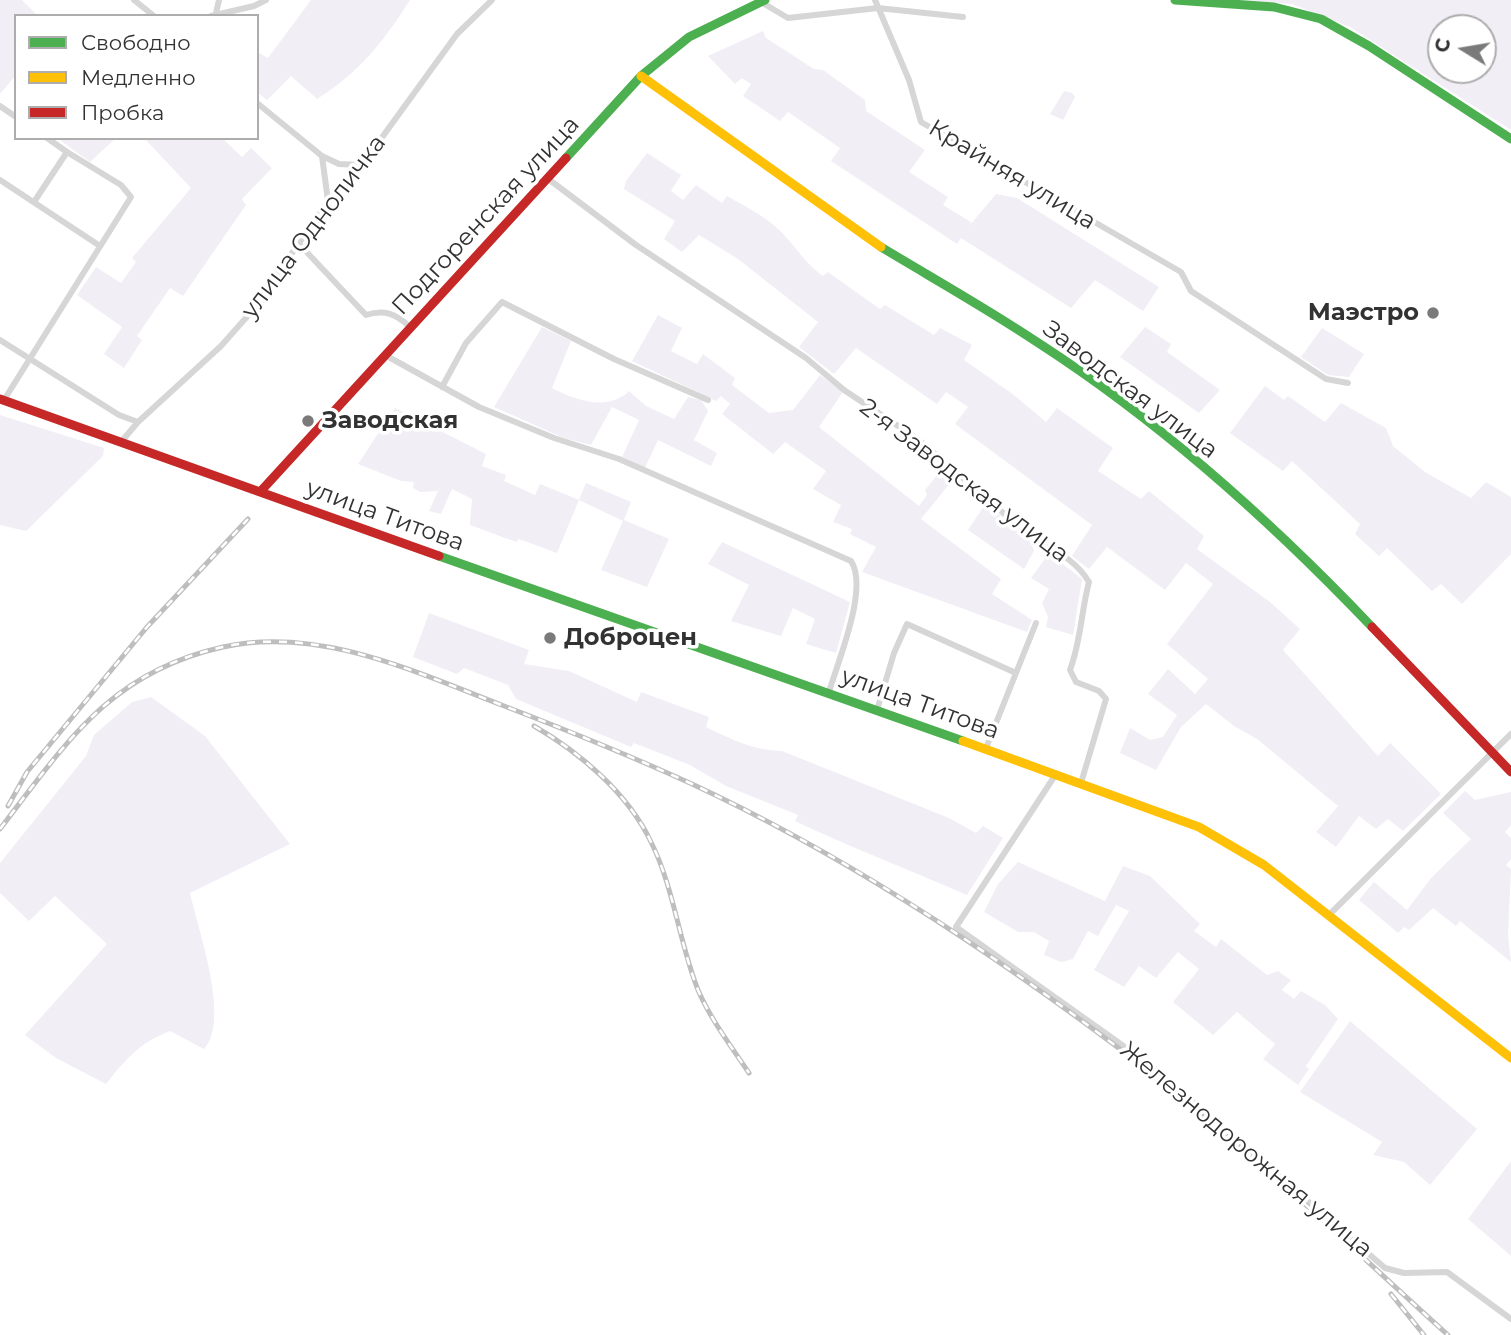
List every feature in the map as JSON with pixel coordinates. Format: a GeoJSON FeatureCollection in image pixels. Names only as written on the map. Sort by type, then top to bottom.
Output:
{"type":"FeatureCollection","features":[{"type":"Feature","properties":{"kind":"street"},"geometry":{"type":"LineString","coordinates":[[134,0],[152,14]]}},
{"type":"Feature","properties":{"kind":"street"},"geometry":{"type":"LineString","coordinates":[[213,14],[219,0]]}},
{"type":"Feature","properties":{"kind":"street"},"geometry":{"type":"LineString","coordinates":[[213,14],[254,6],[266,0]]}},
{"type":"Feature","properties":{"kind":"street","name":"улица Одноличка"},"geometry":{"type":"LineString","coordinates":[[121,442],[138,422],[221,346],[252,311],[328,201],[362,165],[457,34],[492,0]]}},
{"type":"Feature","properties":{"kind":"street"},"geometry":{"type":"LineString","coordinates":[[762,0],[788,18],[878,8],[963,17]]}},
{"type":"Feature","properties":{"kind":"street","name":"Подгоренская улица"},"geometry":{"type":"LineString","coordinates":[[260,492],[641,76],[689,37],[762,0]]}},
{"type":"Feature","properties":{"kind":"street","name":"Крайняя улица"},"geometry":{"type":"LineString","coordinates":[[875,0],[909,79],[921,122],[1180,271],[1191,291],[1326,379],[1348,383]]}},
{"type":"Feature","properties":{"kind":"street"},"geometry":{"type":"LineString","coordinates":[[1175,0],[1274,7],[1321,19],[1369,46],[1511,139]]}},
{"type":"Feature","properties":{"kind":"street","name":"Заводская улица"},"geometry":{"type":"LineString","coordinates":[[641,76],[859,234],[1041,344],[1139,416],[1255,512],[1311,564],[1420,674],[1511,772]]}},
{"type":"Feature","properties":{"kind":"street"},"geometry":{"type":"LineString","coordinates":[[259,105],[322,156],[339,164],[362,165]]}},
{"type":"Feature","properties":{"kind":"street"},"geometry":{"type":"LineString","coordinates":[[2,400],[131,197],[121,185],[50,140]]}},
{"type":"Feature","properties":{"kind":"street"},"geometry":{"type":"LineString","coordinates":[[34,202],[66,152]]}},
{"type":"Feature","properties":{"kind":"street"},"geometry":{"type":"LineString","coordinates":[[322,156],[328,201]]}},
{"type":"Feature","properties":{"kind":"street","name":"2-я Заводская улица"},"geometry":{"type":"LineString","coordinates":[[547,178],[636,245],[806,358],[845,390],[919,439],[1039,544],[1054,550],[1082,571],[1089,582],[1082,611],[1080,644],[1070,670],[1076,682],[1100,691],[1106,699],[1081,783]]}},
{"type":"Feature","properties":{"kind":"street"},"geometry":{"type":"LineString","coordinates":[[0,180],[100,246]]}},
{"type":"Feature","properties":{"kind":"street"},"geometry":{"type":"LineString","coordinates":[[300,245],[366,315],[377,312],[397,314],[410,327]]}},
{"type":"Feature","properties":{"kind":"street"},"geometry":{"type":"LineString","coordinates":[[442,387],[466,343],[502,302],[614,359],[708,400]]}},
{"type":"Feature","properties":{"kind":"street"},"geometry":{"type":"LineString","coordinates":[[0,340],[120,415],[138,422]]}},
{"type":"Feature","properties":{"kind":"street"},"geometry":{"type":"LineString","coordinates":[[385,355],[479,407],[554,438],[619,459],[851,561],[857,570],[856,594],[829,692]]}},
{"type":"Feature","properties":{"kind":"street","name":"улица Титова"},"geometry":{"type":"LineString","coordinates":[[2,400],[703,651],[986,748],[1210,833],[1264,865],[1511,1058]]}},
{"type":"Feature","properties":{"kind":"street"},"geometry":{"type":"LineString","coordinates":[[877,710],[890,665],[907,624],[1016,673]]}},
{"type":"Feature","properties":{"kind":"street"},"geometry":{"type":"LineString","coordinates":[[986,748],[1036,624]]}},
{"type":"Feature","properties":{"kind":"street"},"geometry":{"type":"LineString","coordinates":[[1329,915],[1511,734]]}},
{"type":"Feature","properties":{"kind":"street","name":"Железнодорожная улица"},"geometry":{"type":"LineString","coordinates":[[1056,774],[956,927],[1153,1067],[1385,1268],[1404,1273],[1447,1272],[1511,1319]]}},
{"type":"Feature","properties":{"kind":"shaded area"},"geometry":{"type":"Polygon","coordinates":[[[0,0],[22,0],[36,14],[14,14],[14,77],[0,94],[0,0]]]}},
{"type":"Feature","properties":{"kind":"shaded area"},"geometry":{"type":"Polygon","coordinates":[[[311,0],[410,0],[370,55],[346,78],[317,99],[291,76],[267,100],[259,94],[259,53],[268,58],[311,0]]]}},
{"type":"Feature","properties":{"kind":"shaded area"},"geometry":{"type":"Polygon","coordinates":[[[1238,0],[1511,0],[1511,130],[1439,84],[1497,84],[1497,14],[1427,14],[1427,76],[1350,27],[1292,4],[1238,0]]]}},
{"type":"Feature","properties":{"kind":"shaded area"},"geometry":{"type":"Polygon","coordinates":[[[763,31],[766,38],[814,69],[823,70],[865,100],[866,111],[925,150],[909,172],[948,197],[943,205],[971,222],[969,226],[996,194],[1017,198],[1159,287],[1143,311],[1095,280],[1071,308],[961,238],[957,244],[831,161],[840,148],[788,112],[780,121],[743,96],[751,84],[742,78],[735,84],[708,56],[763,31]]]}},
{"type":"Feature","properties":{"kind":"shaded area"},"geometry":{"type":"Polygon","coordinates":[[[1064,91],[1075,97],[1063,120],[1050,114],[1064,91]]]}},
{"type":"Feature","properties":{"kind":"shaded area"},"geometry":{"type":"Polygon","coordinates":[[[60,140],[114,140],[90,162],[60,140]]]}},
{"type":"Feature","properties":{"kind":"shaded area"},"geometry":{"type":"Polygon","coordinates":[[[146,140],[224,140],[242,157],[251,148],[272,168],[242,199],[246,205],[183,296],[170,288],[137,336],[142,340],[124,368],[104,354],[122,327],[77,295],[96,267],[121,283],[136,262],[132,258],[191,188],[146,140]]]}},
{"type":"Feature","properties":{"kind":"shaded area"},"geometry":{"type":"Polygon","coordinates":[[[647,153],[681,175],[671,191],[683,200],[696,185],[722,203],[727,196],[750,209],[779,230],[823,276],[828,272],[880,309],[885,305],[934,335],[940,328],[972,345],[964,360],[1014,395],[1046,422],[1057,408],[1113,448],[1098,471],[1141,499],[1149,491],[1204,536],[1197,549],[1270,602],[1300,629],[1283,650],[1378,756],[1390,743],[1441,794],[1403,831],[1388,819],[1376,829],[1359,816],[1336,847],[1316,832],[1338,806],[1257,739],[1234,726],[1206,704],[1181,727],[1156,770],[1120,753],[1130,728],[1150,740],[1163,737],[1177,715],[1148,694],[1168,669],[1195,694],[1208,679],[1167,644],[1213,584],[1186,563],[1165,590],[1107,547],[1089,569],[1072,556],[1092,525],[955,424],[968,407],[946,392],[937,404],[856,348],[834,374],[799,347],[818,322],[738,259],[699,235],[682,252],[664,239],[675,221],[624,189],[626,181],[647,153]]]}},
{"type":"Feature","properties":{"kind":"shaded area"},"geometry":{"type":"Polygon","coordinates":[[[658,315],[682,328],[671,351],[697,364],[703,354],[735,378],[732,385],[769,413],[793,410],[820,375],[843,392],[819,427],[919,506],[927,495],[925,490],[943,468],[955,477],[921,519],[1001,579],[992,594],[1032,620],[1027,632],[862,572],[876,547],[850,534],[852,529],[833,522],[841,505],[813,489],[826,471],[785,442],[773,454],[722,414],[730,404],[721,396],[716,401],[632,361],[658,315]]]}},
{"type":"Feature","properties":{"kind":"shaded area"},"geometry":{"type":"Polygon","coordinates":[[[542,327],[571,341],[552,388],[591,402],[611,401],[629,391],[646,406],[674,419],[688,397],[701,400],[708,411],[694,440],[717,453],[711,466],[658,440],[645,468],[622,457],[639,420],[612,407],[591,445],[564,438],[494,407],[542,327]]]}},
{"type":"Feature","properties":{"kind":"shaded area"},"geometry":{"type":"Polygon","coordinates":[[[1145,327],[1171,344],[1167,352],[1220,390],[1199,413],[1120,357],[1145,327]]]}},
{"type":"Feature","properties":{"kind":"shaded area"},"geometry":{"type":"Polygon","coordinates":[[[1322,328],[1364,354],[1349,377],[1328,375],[1301,357],[1322,328]]]}},
{"type":"Feature","properties":{"kind":"shaded area"},"geometry":{"type":"Polygon","coordinates":[[[1265,386],[1284,400],[1288,396],[1325,422],[1341,403],[1386,428],[1393,446],[1425,472],[1471,498],[1486,482],[1511,497],[1511,554],[1462,604],[1441,584],[1432,591],[1387,548],[1379,556],[1355,534],[1360,524],[1292,461],[1283,471],[1230,433],[1265,386]]]}},
{"type":"Feature","properties":{"kind":"shaded area"},"geometry":{"type":"Polygon","coordinates":[[[395,408],[486,454],[482,466],[506,475],[504,481],[535,495],[540,484],[579,500],[557,553],[470,525],[472,499],[452,489],[441,514],[429,511],[438,491],[420,492],[413,488],[414,482],[401,481],[358,464],[395,408]]]}},
{"type":"Feature","properties":{"kind":"shaded area"},"geometry":{"type":"Polygon","coordinates":[[[0,415],[104,448],[103,456],[26,531],[0,525],[0,415]]]}},
{"type":"Feature","properties":{"kind":"shaded area"},"geometry":{"type":"Polygon","coordinates":[[[586,483],[631,502],[624,520],[669,539],[647,587],[601,570],[623,521],[579,500],[586,483]]]}},
{"type":"Feature","properties":{"kind":"shaded area"},"geometry":{"type":"Polygon","coordinates":[[[986,503],[1031,543],[1034,551],[1024,569],[968,530],[986,503]]]}},
{"type":"Feature","properties":{"kind":"shaded area"},"geometry":{"type":"Polygon","coordinates":[[[722,542],[850,602],[836,653],[806,644],[815,619],[793,608],[781,636],[731,621],[749,585],[708,564],[722,542]]]}},
{"type":"Feature","properties":{"kind":"shaded area"},"geometry":{"type":"Polygon","coordinates":[[[1049,553],[1082,579],[1073,635],[1046,627],[1048,617],[1042,603],[1049,589],[1031,578],[1049,553]]]}},
{"type":"Feature","properties":{"kind":"shaded area"},"geometry":{"type":"Polygon","coordinates":[[[429,613],[529,650],[524,664],[569,671],[637,702],[641,692],[709,717],[706,727],[734,740],[762,749],[782,751],[949,818],[976,833],[983,826],[1003,838],[967,895],[795,821],[798,815],[726,786],[690,765],[634,743],[631,747],[516,699],[508,685],[464,668],[457,674],[413,657],[429,613]]]}},
{"type":"Feature","properties":{"kind":"shaded area"},"geometry":{"type":"Polygon","coordinates":[[[151,697],[205,736],[290,844],[190,893],[214,997],[211,1036],[204,1049],[170,1031],[134,1053],[106,1084],[56,1058],[25,1035],[107,944],[55,896],[29,921],[0,893],[0,863],[86,756],[94,735],[132,702],[151,697]]]}},
{"type":"Feature","properties":{"kind":"shaded area"},"geometry":{"type":"Polygon","coordinates":[[[1465,791],[1475,800],[1511,792],[1511,825],[1505,832],[1511,838],[1511,859],[1506,865],[1511,869],[1508,935],[1511,962],[1460,921],[1456,926],[1433,908],[1409,930],[1404,927],[1398,933],[1359,900],[1374,882],[1407,910],[1431,878],[1471,839],[1443,813],[1465,791]]]}},
{"type":"Feature","properties":{"kind":"shaded area"},"geometry":{"type":"Polygon","coordinates":[[[1018,862],[1105,901],[1123,866],[1150,876],[1200,924],[1194,931],[1216,947],[1221,939],[1267,975],[1278,971],[1291,980],[1282,990],[1294,999],[1301,991],[1325,1005],[1338,1019],[1306,1066],[1309,1069],[1298,1085],[1263,1059],[1275,1044],[1237,1012],[1213,1035],[1173,1002],[1199,969],[1178,952],[1156,978],[1139,966],[1124,987],[1094,970],[1129,911],[1116,905],[1098,936],[1088,931],[1073,959],[1061,962],[1044,955],[1049,941],[1034,932],[1018,932],[984,912],[998,884],[1018,862]]]}},
{"type":"Feature","properties":{"kind":"shaded area"},"geometry":{"type":"Polygon","coordinates":[[[1350,1021],[1477,1129],[1430,1185],[1404,1162],[1373,1155],[1382,1142],[1300,1092],[1350,1021]]]}},
{"type":"Feature","properties":{"kind":"shaded area"},"geometry":{"type":"Polygon","coordinates":[[[1511,1161],[1511,1256],[1468,1219],[1511,1161]]]}},
{"type":"Feature","properties":{"kind":"railway"},"geometry":{"type":"LineString","coordinates":[[8,806],[27,772],[147,627],[248,519]]}},
{"type":"Feature","properties":{"kind":"railway"},"geometry":{"type":"LineString","coordinates":[[0,829],[70,740],[94,715],[120,693],[150,674],[184,658],[223,647],[259,642],[294,642],[329,647],[399,666],[572,733],[692,784],[810,844],[924,912],[1035,987],[1181,1097],[1259,1163],[1448,1335]]}},
{"type":"Feature","properties":{"kind":"railway"},"geometry":{"type":"LineString","coordinates":[[534,726],[568,748],[601,775],[641,824],[659,860],[698,990],[715,1022],[749,1073]]}},
{"type":"Feature","properties":{"kind":"railway"},"geometry":{"type":"LineString","coordinates":[[1391,1294],[1424,1335]]}},
{"type":"Feature","properties":{"kind":"traffic: fast"},"geometry":{"type":"LineString","coordinates":[[566,158],[641,76],[689,37],[765,0]]}},
{"type":"Feature","properties":{"kind":"traffic: fast"},"geometry":{"type":"LineString","coordinates":[[1175,0],[1274,7],[1321,19],[1369,46],[1511,139]]}},
{"type":"Feature","properties":{"kind":"traffic: fast"},"geometry":{"type":"LineString","coordinates":[[881,247],[1020,331],[1129,407],[1255,512],[1372,627]]}},
{"type":"Feature","properties":{"kind":"traffic: fast"},"geometry":{"type":"LineString","coordinates":[[439,556],[963,741]]}},
{"type":"Feature","properties":{"kind":"traffic: slow"},"geometry":{"type":"LineString","coordinates":[[641,76],[881,247]]}},
{"type":"Feature","properties":{"kind":"traffic: slow"},"geometry":{"type":"LineString","coordinates":[[963,741],[1199,827],[1264,865],[1511,1058]]}},
{"type":"Feature","properties":{"kind":"traffic: jam"},"geometry":{"type":"LineString","coordinates":[[260,492],[566,158]]}},
{"type":"Feature","properties":{"kind":"traffic: jam"},"geometry":{"type":"LineString","coordinates":[[0,399],[439,556]]}},
{"type":"Feature","properties":{"kind":"traffic: jam"},"geometry":{"type":"LineString","coordinates":[[1372,627],[1511,772]]}},
{"type":"Feature","properties":{"kind":"place","name":"Маэстро"},"geometry":{"type":"Point","coordinates":[1433,313]}},
{"type":"Feature","properties":{"kind":"place","name":"Заводская"},"geometry":{"type":"Point","coordinates":[308,421]}},
{"type":"Feature","properties":{"kind":"place","name":"Доброцен"},"geometry":{"type":"Point","coordinates":[550,638]}}]}
